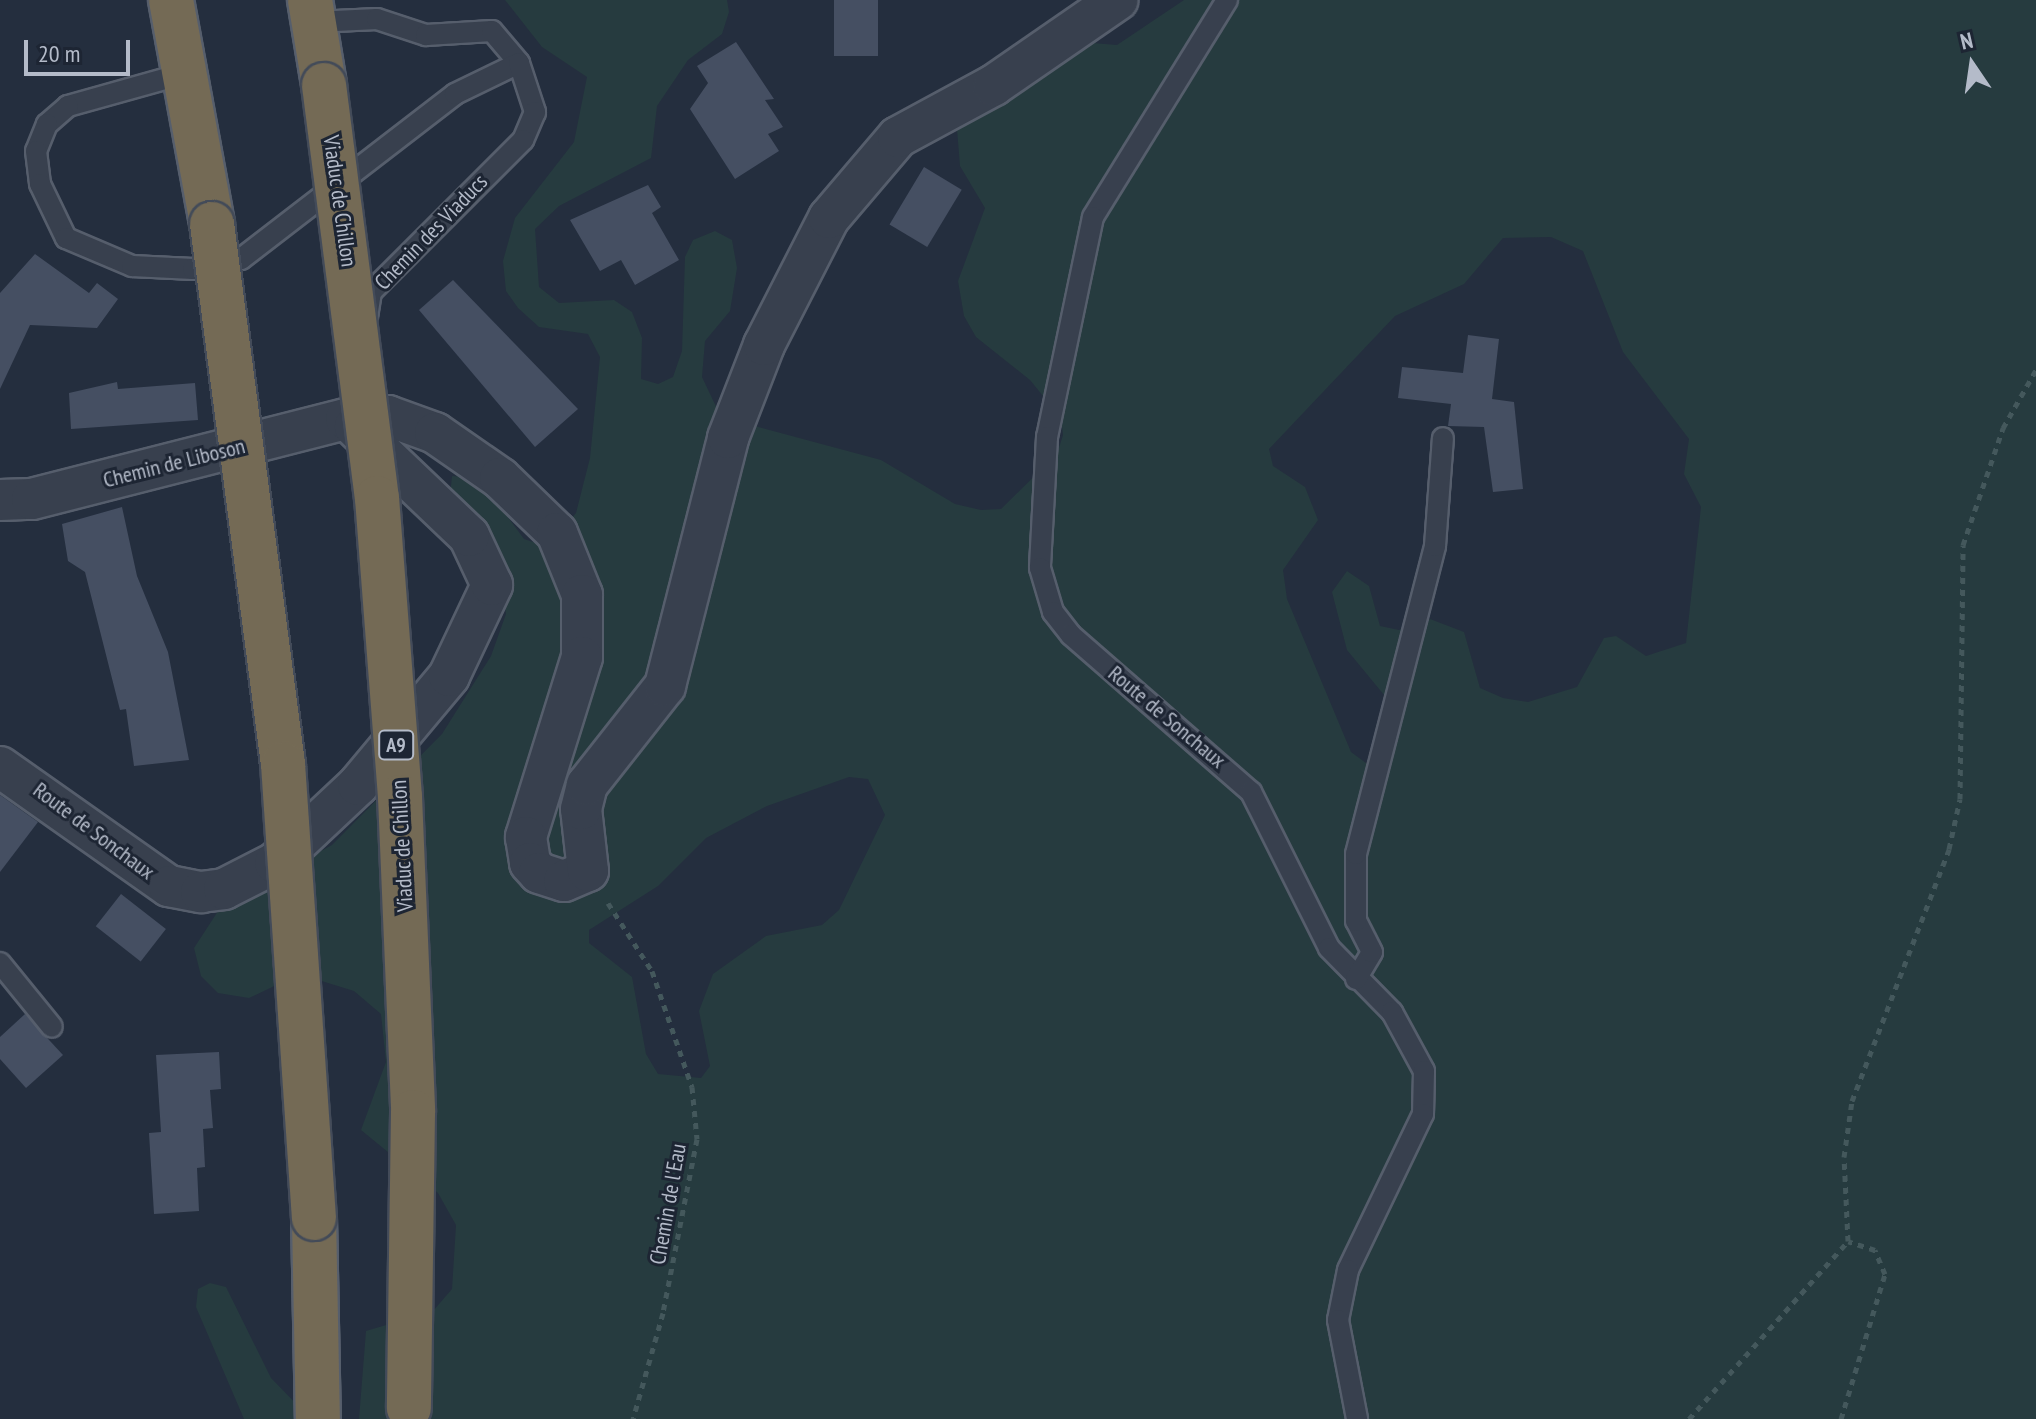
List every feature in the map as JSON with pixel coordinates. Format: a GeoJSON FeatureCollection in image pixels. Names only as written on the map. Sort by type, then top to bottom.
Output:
{"type":"FeatureCollection","features":[{"type":"Feature","properties":{"kind":"highway"},"geometry":{"type":"LineString","coordinates":[[171,0],[212,224],[283,764],[312,1173],[318,1419]]}},
{"type":"Feature","properties":{"kind":"highway","name":"Viaduc de Chillon"},"geometry":{"type":"LineString","coordinates":[[312,11],[377,498],[400,797],[413,1112],[408,1419]]}},
{"type":"Feature","properties":{"kind":"street"},"geometry":{"type":"LineString","coordinates":[[388,416],[461,451],[557,533],[582,595],[582,657],[526,837],[530,863],[539,873],[564,881],[588,871],[581,809],[587,785],[665,686],[728,438],[764,345],[829,218],[898,137],[1006,78],[1117,0]]}},
{"type":"Feature","properties":{"kind":"street","name":"Chemin de Liboson"},"geometry":{"type":"LineString","coordinates":[[0,500],[32,499],[346,419],[388,416]]}},
{"type":"Feature","properties":{"kind":"street","name":"Route de Sonchaux"},"geometry":{"type":"LineString","coordinates":[[0,767],[169,886],[201,892],[224,889],[275,863],[358,785],[449,676],[492,585],[469,536],[346,419]]}},
{"type":"Feature","properties":{"kind":"lane","name":"Route de Sonchaux"},"geometry":{"type":"LineString","coordinates":[[1227,0],[1093,217],[1047,437],[1040,568],[1053,612],[1071,635],[1251,792],[1314,922],[1356,979],[1392,1012],[1424,1071],[1423,1114],[1348,1270],[1338,1320],[1357,1419]]}},
{"type":"Feature","properties":{"kind":"lane","name":"Chemin des Viaducs"},"geometry":{"type":"LineString","coordinates":[[312,11],[377,19],[426,35],[492,31],[519,63],[535,112],[523,140],[371,292],[366,321],[371,376],[388,416]]}},
{"type":"Feature","properties":{"kind":"lane"},"geometry":{"type":"LineString","coordinates":[[186,73],[68,106],[47,124],[36,151],[47,209],[66,238],[132,266],[193,269],[241,259],[455,94],[519,63]]}},
{"type":"Feature","properties":{"kind":"lane"},"geometry":{"type":"LineString","coordinates":[[1356,979],[1372,952],[1356,921],[1356,854],[1435,546],[1443,438]]}},
{"type":"Feature","properties":{"kind":"lane"},"geometry":{"type":"LineString","coordinates":[[0,963],[52,1027]]}},
{"type":"Feature","properties":{"kind":"path"},"geometry":{"type":"LineString","coordinates":[[1689,1419],[1848,1241],[1844,1157],[1852,1101],[1949,849],[1960,799],[1966,531],[2012,408],[2036,370]]}},
{"type":"Feature","properties":{"kind":"path","name":"Chemin de l'Eau"},"geometry":{"type":"LineString","coordinates":[[588,871],[652,971],[692,1087],[697,1139],[663,1313],[633,1419]]}},
{"type":"Feature","properties":{"kind":"path"},"geometry":{"type":"LineString","coordinates":[[1841,1419],[1885,1274],[1875,1250],[1848,1241]]}},
{"type":"Feature","properties":{"kind":"green space"},"geometry":{"type":"Polygon","coordinates":[[[505,0],[727,0],[729,12],[722,34],[688,60],[657,106],[651,158],[559,206],[535,229],[539,287],[559,303],[614,300],[632,312],[642,338],[641,379],[658,384],[673,377],[682,351],[685,257],[693,240],[715,231],[732,240],[737,268],[730,311],[705,341],[702,377],[721,417],[881,460],[955,504],[981,510],[1001,509],[1057,454],[1063,435],[1061,418],[1030,380],[976,337],[964,316],[958,281],[985,208],[960,166],[957,129],[968,109],[1080,42],[1117,45],[1184,0],[2036,0],[2036,1419],[359,1419],[366,1331],[433,1311],[452,1289],[456,1225],[438,1193],[361,1130],[386,1062],[381,1014],[354,991],[315,979],[289,979],[249,998],[218,993],[201,976],[194,948],[222,905],[332,845],[442,734],[491,656],[506,614],[502,587],[450,495],[452,476],[479,478],[524,539],[539,544],[552,541],[576,513],[590,458],[600,357],[588,334],[539,327],[518,308],[506,291],[503,261],[515,218],[574,142],[587,77],[542,47],[505,0]],[[1551,237],[1503,238],[1464,284],[1395,316],[1269,449],[1273,466],[1305,487],[1318,520],[1283,570],[1287,599],[1351,752],[1370,766],[1388,761],[1397,740],[1389,701],[1347,650],[1332,592],[1347,571],[1369,586],[1380,626],[1399,630],[1430,619],[1464,632],[1480,688],[1503,698],[1528,702],[1577,687],[1604,638],[1616,636],[1646,656],[1686,643],[1701,507],[1684,474],[1689,439],[1623,352],[1583,251],[1551,237]],[[849,777],[767,806],[706,838],[658,886],[589,930],[589,943],[632,977],[646,1054],[658,1074],[701,1078],[710,1066],[699,1011],[713,974],[766,936],[822,925],[839,910],[885,815],[868,779],[849,777]]]}},
{"type":"Feature","properties":{"kind":"green space"},"geometry":{"type":"Polygon","coordinates":[[[210,1283],[226,1287],[271,1378],[311,1419],[244,1419],[196,1307],[198,1289],[210,1283]]]}},
{"type":"Feature","properties":{"kind":"building"},"geometry":{"type":"Polygon","coordinates":[[[834,0],[878,0],[878,56],[834,56],[834,0]]]}},
{"type":"Feature","properties":{"kind":"building"},"geometry":{"type":"Polygon","coordinates":[[[736,42],[774,99],[765,100],[783,127],[768,134],[779,151],[735,179],[690,109],[708,83],[697,66],[736,42]]]}},
{"type":"Feature","properties":{"kind":"building"},"geometry":{"type":"Polygon","coordinates":[[[924,167],[962,190],[927,247],[889,224],[924,167]]]}},
{"type":"Feature","properties":{"kind":"building"},"geometry":{"type":"Polygon","coordinates":[[[648,185],[661,207],[652,213],[679,260],[635,285],[621,260],[600,271],[570,220],[648,185]]]}},
{"type":"Feature","properties":{"kind":"building"},"geometry":{"type":"Polygon","coordinates":[[[35,254],[89,293],[97,283],[118,299],[97,328],[30,325],[0,389],[0,293],[35,254]]]}},
{"type":"Feature","properties":{"kind":"building"},"geometry":{"type":"Polygon","coordinates":[[[453,280],[578,409],[535,447],[419,310],[453,280]]]}},
{"type":"Feature","properties":{"kind":"building"},"geometry":{"type":"Polygon","coordinates":[[[1468,335],[1499,339],[1492,399],[1514,402],[1523,489],[1493,492],[1484,427],[1448,426],[1451,404],[1398,398],[1402,367],[1463,373],[1468,335]]]}},
{"type":"Feature","properties":{"kind":"building"},"geometry":{"type":"Polygon","coordinates":[[[117,382],[118,389],[195,383],[198,420],[71,429],[69,393],[117,382]]]}},
{"type":"Feature","properties":{"kind":"building"},"geometry":{"type":"Polygon","coordinates":[[[122,507],[137,576],[168,652],[189,760],[134,766],[126,709],[120,710],[85,572],[68,561],[62,524],[122,507]]]}},
{"type":"Feature","properties":{"kind":"building"},"geometry":{"type":"Polygon","coordinates":[[[0,795],[38,822],[0,872],[0,795]]]}},
{"type":"Feature","properties":{"kind":"building"},"geometry":{"type":"Polygon","coordinates":[[[121,894],[166,929],[141,961],[96,926],[121,894]]]}},
{"type":"Feature","properties":{"kind":"building"},"geometry":{"type":"Polygon","coordinates":[[[25,1014],[63,1055],[26,1088],[0,1059],[0,1037],[25,1014]]]}},
{"type":"Feature","properties":{"kind":"building"},"geometry":{"type":"Polygon","coordinates":[[[219,1052],[221,1089],[210,1090],[213,1128],[203,1129],[205,1167],[197,1168],[199,1211],[154,1214],[149,1133],[161,1132],[156,1055],[219,1052]]]}}]}
